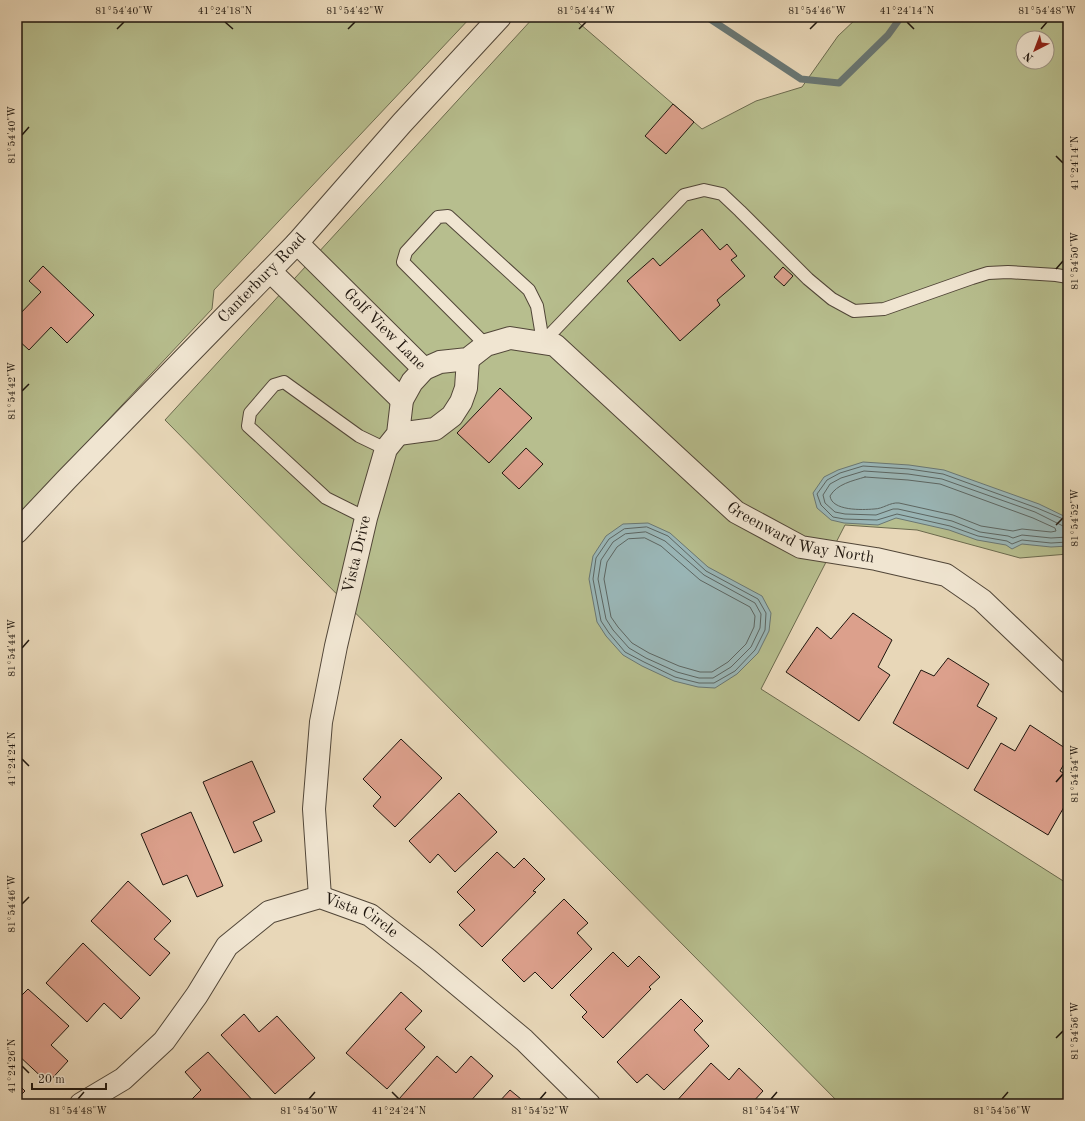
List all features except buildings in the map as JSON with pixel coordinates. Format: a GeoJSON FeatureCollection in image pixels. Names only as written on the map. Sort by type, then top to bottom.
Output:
{"type":"FeatureCollection","features":[{"type":"Feature","properties":{"kind":"street","name":"Canterbury Road"},"geometry":{"type":"LineString","coordinates":[[17,532],[71,474],[297,243],[402,123],[500,17]]}},
{"type":"Feature","properties":{"kind":"street","name":"Golf View Lane"},"geometry":{"type":"LineString","coordinates":[[297,243],[424,369],[440,362],[468,359]]}},
{"type":"Feature","properties":{"kind":"street"},"geometry":{"type":"LineString","coordinates":[[270,271],[402,400],[412,382],[424,369]]}},
{"type":"Feature","properties":{"kind":"street"},"geometry":{"type":"LineString","coordinates":[[392,441],[435,429],[452,416],[461,402],[466,388],[468,359],[486,345],[510,338],[549,344]]}},
{"type":"Feature","properties":{"kind":"street","name":"Greenward Way North"},"geometry":{"type":"LineString","coordinates":[[549,344],[736,512],[801,547],[876,559],[946,575],[982,600],[1068,682]]}},
{"type":"Feature","properties":{"kind":"street","name":"Vista Drive"},"geometry":{"type":"LineString","coordinates":[[320,897],[314,809],[321,722],[336,646],[366,518],[392,441],[402,400]]}},
{"type":"Feature","properties":{"kind":"street","name":"Vista Circle"},"geometry":{"type":"LineString","coordinates":[[81,1104],[123,1079],[164,1041],[197,995],[227,946],[269,912],[320,897],[370,915],[524,1040],[590,1104]]}},
{"type":"Feature","properties":{"kind":"lane"},"geometry":{"type":"LineString","coordinates":[[549,344],[684,195],[704,190],[722,194],[746,216],[808,279],[832,299],[854,311],[884,309],[972,278],[988,274],[1008,272],[1068,277]]}},
{"type":"Feature","properties":{"kind":"lane"},"geometry":{"type":"LineString","coordinates":[[486,345],[403,262],[406,252],[438,217],[448,216],[529,290],[537,306],[549,344]]}},
{"type":"Feature","properties":{"kind":"lane"},"geometry":{"type":"LineString","coordinates":[[366,518],[326,498],[248,426],[250,413],[274,385],[284,382],[359,436],[392,441]]}},
{"type":"Feature","properties":{"kind":"green space"},"geometry":{"type":"Polygon","coordinates":[[[17,17],[471,17],[214,290],[212,309],[17,517],[17,17]]]}},
{"type":"Feature","properties":{"kind":"green space"},"geometry":{"type":"Polygon","coordinates":[[[534,17],[572,17],[702,129],[756,101],[802,87],[838,36],[858,17],[1068,17],[1068,554],[1020,558],[917,530],[845,525],[761,689],[1068,884],[1068,1104],[840,1104],[165,420],[534,17]]]}},
{"type":"Feature","properties":{"kind":"water"},"geometry":{"type":"Polygon","coordinates":[[[863,462],[909,465],[944,470],[1039,504],[1068,518],[1068,546],[1051,547],[1022,544],[1012,549],[1006,545],[977,540],[949,530],[896,518],[878,525],[844,523],[831,520],[817,508],[813,493],[824,477],[838,470],[863,462]]]}},
{"type":"Feature","properties":{"kind":"water"},"geometry":{"type":"Polygon","coordinates":[[[648,523],[670,533],[708,567],[762,596],[771,613],[769,631],[758,653],[737,674],[715,688],[698,687],[674,681],[642,666],[623,655],[606,636],[597,622],[589,579],[593,556],[606,536],[623,524],[648,523]]]}},
{"type":"Feature","properties":{"kind":"waterway"},"geometry":{"type":"LineString","coordinates":[[707,17],[801,79],[839,83],[888,35],[901,17]]}}]}
